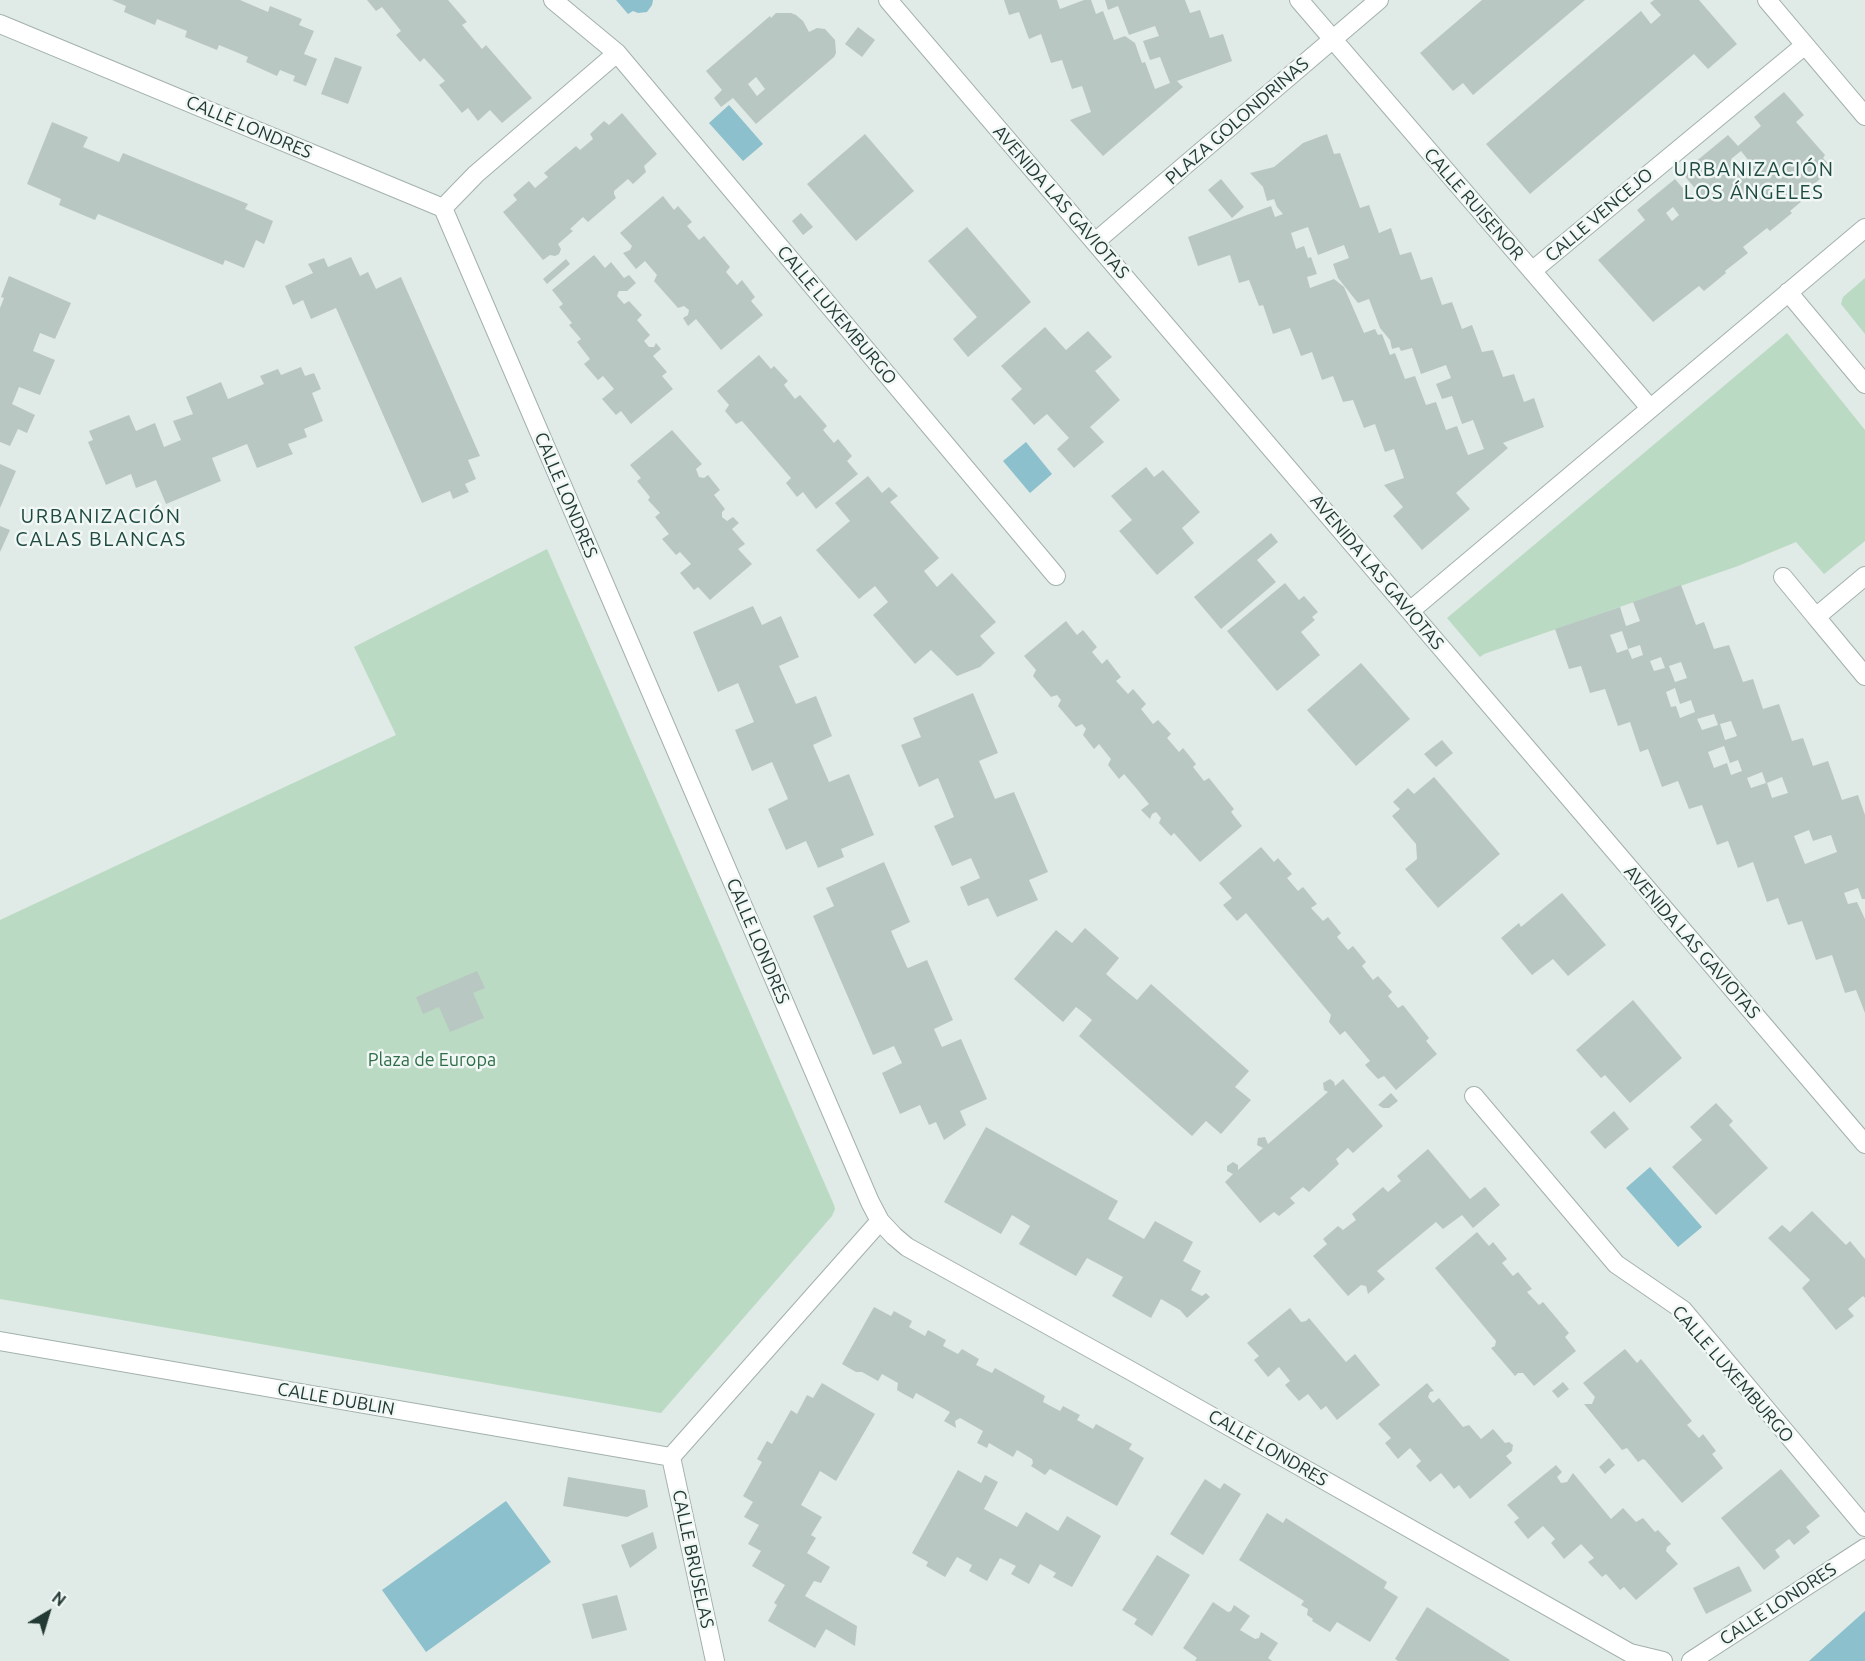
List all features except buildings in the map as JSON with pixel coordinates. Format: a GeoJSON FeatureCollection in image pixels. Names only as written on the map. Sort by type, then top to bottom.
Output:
{"type":"FeatureCollection","features":[{"type":"Feature","properties":{"kind":"street","name":"CALLE LUXEMBURGO"},"geometry":{"type":"LineString","coordinates":[[553,0],[617,53],[1056,576]]}},
{"type":"Feature","properties":{"kind":"street","name":"AVENIDA LAS GAVIOTAS"},"geometry":{"type":"LineString","coordinates":[[888,0],[1865,1144]]}},
{"type":"Feature","properties":{"kind":"street","name":"CALLE RUISENOR"},"geometry":{"type":"LineString","coordinates":[[1299,0],[1650,408]]}},
{"type":"Feature","properties":{"kind":"street","name":"PLAZA GOLONDRINAS"},"geometry":{"type":"LineString","coordinates":[[1095,242],[1379,0]]}},
{"type":"Feature","properties":{"kind":"street"},"geometry":{"type":"LineString","coordinates":[[1767,0],[1865,116]]}},
{"type":"Feature","properties":{"kind":"street","name":"CALLE LONDRES"},"geometry":{"type":"LineString","coordinates":[[0,24],[442,208],[865,1191],[880,1221],[894,1236],[907,1247],[1630,1653],[1663,1661]]}},
{"type":"Feature","properties":{"kind":"street","name":"CALLE VENCEJO"},"geometry":{"type":"LineString","coordinates":[[1532,271],[1805,45]]}},
{"type":"Feature","properties":{"kind":"street"},"geometry":{"type":"LineString","coordinates":[[442,208],[476,174],[617,53]]}},
{"type":"Feature","properties":{"kind":"street"},"geometry":{"type":"LineString","coordinates":[[1410,611],[1865,228]]}},
{"type":"Feature","properties":{"kind":"street"},"geometry":{"type":"LineString","coordinates":[[1788,292],[1865,384]]}},
{"type":"Feature","properties":{"kind":"street"},"geometry":{"type":"LineString","coordinates":[[1816,617],[1865,576]]}},
{"type":"Feature","properties":{"kind":"street"},"geometry":{"type":"LineString","coordinates":[[1783,577],[1865,676]]}},
{"type":"Feature","properties":{"kind":"street","name":"CALLE LUXEMBURGO"},"geometry":{"type":"LineString","coordinates":[[1474,1096],[1616,1264],[1683,1310],[1865,1527]]}},
{"type":"Feature","properties":{"kind":"street"},"geometry":{"type":"LineString","coordinates":[[671,1457],[880,1221]]}},
{"type":"Feature","properties":{"kind":"street","name":"CALLE DUBLIN"},"geometry":{"type":"LineString","coordinates":[[0,1341],[671,1457]]}},
{"type":"Feature","properties":{"kind":"street","name":"CALLE BRUSELAS"},"geometry":{"type":"LineString","coordinates":[[671,1457],[715,1661]]}},
{"type":"Feature","properties":{"kind":"street","name":"CALLE LONDRES"},"geometry":{"type":"LineString","coordinates":[[1691,1661],[1865,1548]]}},
{"type":"Feature","properties":{"kind":"green space"},"geometry":{"type":"Polygon","coordinates":[[[1865,278],[1865,334],[1841,304],[1843,297],[1865,278]]]}},
{"type":"Feature","properties":{"kind":"green space"},"geometry":{"type":"Polygon","coordinates":[[[1787,333],[1865,430],[1865,541],[1824,574],[1796,542],[1738,566],[1480,657],[1447,618],[1787,333]]]}},
{"type":"Feature","properties":{"kind":"green space","name":"Plaza de Europa"},"geometry":{"type":"Polygon","coordinates":[[[547,549],[834,1205],[832,1216],[661,1413],[0,1299],[0,920],[396,735],[354,647],[547,549]]]}},
{"type":"Feature","properties":{"kind":"water"},"geometry":{"type":"Polygon","coordinates":[[[616,0],[653,0],[647,12],[633,11],[628,14],[616,0]]]}},
{"type":"Feature","properties":{"kind":"water"},"geometry":{"type":"Polygon","coordinates":[[[729,105],[763,144],[743,161],[709,123],[729,105]]]}},
{"type":"Feature","properties":{"kind":"water"},"geometry":{"type":"Polygon","coordinates":[[[1026,442],[1052,474],[1030,493],[1003,461],[1026,442]]]}},
{"type":"Feature","properties":{"kind":"water"},"geometry":{"type":"Polygon","coordinates":[[[1650,1167],[1702,1227],[1678,1247],[1626,1188],[1650,1167]]]}},
{"type":"Feature","properties":{"kind":"water"},"geometry":{"type":"Polygon","coordinates":[[[506,1501],[551,1562],[426,1652],[382,1590],[506,1501]]]}},
{"type":"Feature","properties":{"kind":"water"},"geometry":{"type":"Polygon","coordinates":[[[1865,1611],[1865,1661],[1809,1661],[1865,1611]]]}},
{"type":"Feature","properties":{"kind":"district","name":"URBANIZACIÓN LOS ÁNGELES"},"geometry":{"type":"Point","coordinates":[1754,180]}},
{"type":"Feature","properties":{"kind":"district","name":"URBANIZACIÓN CALAS BLANCAS"},"geometry":{"type":"Point","coordinates":[101,528]}}]}
